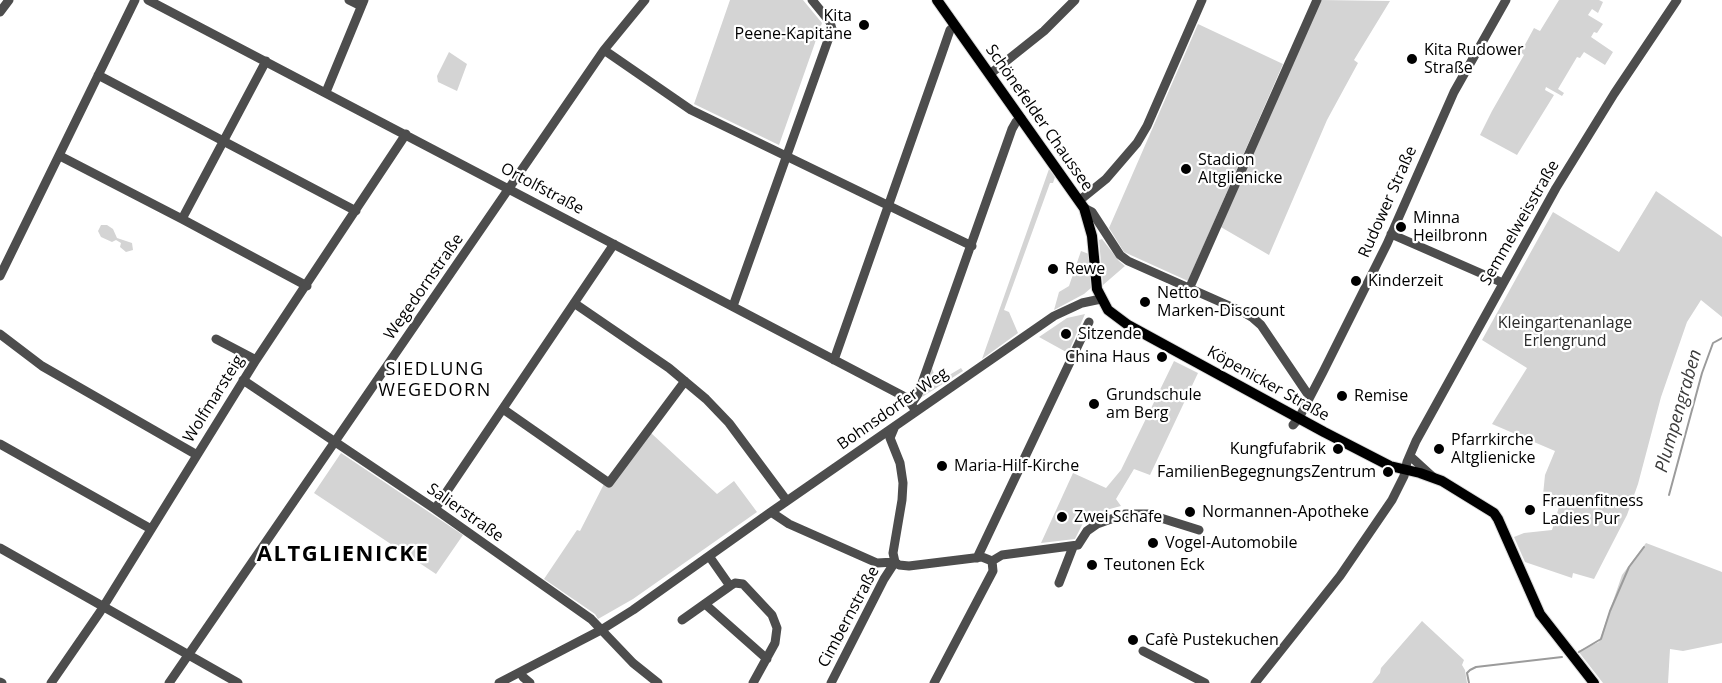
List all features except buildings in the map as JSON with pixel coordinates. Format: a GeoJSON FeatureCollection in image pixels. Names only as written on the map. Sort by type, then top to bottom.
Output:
{"type":"FeatureCollection","features":[{"type":"Feature","properties":{"kind":"main road","name":"Schönefelder Chaussee"},"geometry":{"type":"LineString","coordinates":[[937,0],[1082,204],[1092,236],[1101,299]]}},
{"type":"Feature","properties":{"kind":"main road","name":"Köpenicker Straße"},"geometry":{"type":"LineString","coordinates":[[1101,299],[1117,319],[1296,421],[1390,466],[1433,477],[1496,516],[1540,614],[1594,683]]}},
{"type":"Feature","properties":{"kind":"street"},"geometry":{"type":"LineString","coordinates":[[0,12],[9,0]]}},
{"type":"Feature","properties":{"kind":"street"},"geometry":{"type":"LineString","coordinates":[[0,276],[135,0]]}},
{"type":"Feature","properties":{"kind":"street","name":"Ortolfstraße"},"geometry":{"type":"LineString","coordinates":[[148,0],[907,398],[914,407]]}},
{"type":"Feature","properties":{"kind":"street"},"geometry":{"type":"LineString","coordinates":[[326,92],[362,3],[349,0]]}},
{"type":"Feature","properties":{"kind":"street","name":"Wegedornstraße"},"geometry":{"type":"LineString","coordinates":[[169,683],[604,50],[645,0]]}},
{"type":"Feature","properties":{"kind":"street"},"geometry":{"type":"LineString","coordinates":[[733,306],[832,29],[830,22],[812,0]]}},
{"type":"Feature","properties":{"kind":"street"},"geometry":{"type":"LineString","coordinates":[[990,74],[1044,31],[1075,0]]}},
{"type":"Feature","properties":{"kind":"street"},"geometry":{"type":"LineString","coordinates":[[1202,0],[1147,126],[1137,143],[1082,204],[1092,212],[1120,255],[1128,261],[1253,318],[1261,325],[1305,390],[1311,395]]}},
{"type":"Feature","properties":{"kind":"street"},"geometry":{"type":"LineString","coordinates":[[1189,289],[1317,0]]}},
{"type":"Feature","properties":{"kind":"street","name":"Rudower Straße"},"geometry":{"type":"LineString","coordinates":[[1296,421],[1391,234],[1453,94],[1506,0]]}},
{"type":"Feature","properties":{"kind":"street","name":"Semmelweisstraße"},"geometry":{"type":"LineString","coordinates":[[1255,683],[1340,576],[1392,500],[1410,456],[1503,283],[1577,154],[1677,0]]}},
{"type":"Feature","properties":{"kind":"street"},"geometry":{"type":"LineString","coordinates":[[834,360],[950,30],[955,26]]}},
{"type":"Feature","properties":{"kind":"street"},"geometry":{"type":"LineString","coordinates":[[604,50],[691,110],[972,246]]}},
{"type":"Feature","properties":{"kind":"street"},"geometry":{"type":"LineString","coordinates":[[182,219],[266,61]]}},
{"type":"Feature","properties":{"kind":"street"},"geometry":{"type":"LineString","coordinates":[[98,75],[356,211]]}},
{"type":"Feature","properties":{"kind":"street"},"geometry":{"type":"LineString","coordinates":[[914,407],[1012,129],[1021,118]]}},
{"type":"Feature","properties":{"kind":"street","name":"Wolfmarsteig"},"geometry":{"type":"LineString","coordinates":[[51,683],[103,607],[243,380],[406,134]]}},
{"type":"Feature","properties":{"kind":"street"},"geometry":{"type":"LineString","coordinates":[[60,156],[307,286]]}},
{"type":"Feature","properties":{"kind":"street"},"geometry":{"type":"LineString","coordinates":[[1092,236],[1106,233]]}},
{"type":"Feature","properties":{"kind":"street"},"geometry":{"type":"LineString","coordinates":[[1391,234],[1503,283]]}},
{"type":"Feature","properties":{"kind":"street"},"geometry":{"type":"LineString","coordinates":[[435,509],[614,244]]}},
{"type":"Feature","properties":{"kind":"street","name":"Bohnsdorfer Weg"},"geometry":{"type":"LineString","coordinates":[[499,683],[601,630],[633,610],[895,426],[914,407],[1054,316],[1082,303],[1101,299]]}},
{"type":"Feature","properties":{"kind":"street"},"geometry":{"type":"LineString","coordinates":[[574,303],[685,381],[729,423],[787,501]]}},
{"type":"Feature","properties":{"kind":"street"},"geometry":{"type":"LineString","coordinates":[[977,558],[1089,322]]}},
{"type":"Feature","properties":{"kind":"street"},"geometry":{"type":"LineString","coordinates":[[0,334],[42,366],[197,454]]}},
{"type":"Feature","properties":{"kind":"street"},"geometry":{"type":"LineString","coordinates":[[216,339],[256,360]]}},
{"type":"Feature","properties":{"kind":"street","name":"Salierstraße"},"geometry":{"type":"LineString","coordinates":[[243,380],[435,509],[591,619],[633,663],[658,683]]}},
{"type":"Feature","properties":{"kind":"street"},"geometry":{"type":"LineString","coordinates":[[502,409],[609,483],[685,381]]}},
{"type":"Feature","properties":{"kind":"street","name":"Cimbernstraße"},"geometry":{"type":"LineString","coordinates":[[831,683],[895,562],[893,553],[903,483],[900,463],[890,438],[895,426]]}},
{"type":"Feature","properties":{"kind":"street"},"geometry":{"type":"LineString","coordinates":[[0,444],[151,529]]}},
{"type":"Feature","properties":{"kind":"street","name":"Köpenicker Straße"},"geometry":{"type":"LineString","coordinates":[[1410,456],[1433,477]]}},
{"type":"Feature","properties":{"kind":"street"},"geometry":{"type":"LineString","coordinates":[[771,512],[789,524],[877,563],[895,562],[909,566],[977,558],[987,558],[992,561]]}},
{"type":"Feature","properties":{"kind":"street"},"geometry":{"type":"LineString","coordinates":[[992,561],[1002,555],[1073,547],[1078,545],[1088,531],[1097,524],[1119,515],[1132,513],[1148,514],[1199,530]]}},
{"type":"Feature","properties":{"kind":"street"},"geometry":{"type":"LineString","coordinates":[[984,544],[1002,555]]}},
{"type":"Feature","properties":{"kind":"street"},"geometry":{"type":"LineString","coordinates":[[1059,584],[1073,547]]}},
{"type":"Feature","properties":{"kind":"street"},"geometry":{"type":"LineString","coordinates":[[0,548],[238,683]]}},
{"type":"Feature","properties":{"kind":"street"},"geometry":{"type":"LineString","coordinates":[[709,556],[730,586]]}},
{"type":"Feature","properties":{"kind":"street"},"geometry":{"type":"LineString","coordinates":[[934,683],[993,571],[992,561]]}},
{"type":"Feature","properties":{"kind":"street"},"geometry":{"type":"LineString","coordinates":[[682,620],[735,583],[743,584],[776,620],[777,636],[753,683]]}},
{"type":"Feature","properties":{"kind":"street"},"geometry":{"type":"LineString","coordinates":[[705,604],[767,659]]}},
{"type":"Feature","properties":{"kind":"street"},"geometry":{"type":"LineString","coordinates":[[1143,651],[1205,683]]}},
{"type":"Feature","properties":{"kind":"street"},"geometry":{"type":"LineString","coordinates":[[520,672],[522,677],[530,683]]}},
{"type":"Feature","properties":{"kind":"green space"},"geometry":{"type":"Polygon","coordinates":[[[730,0],[803,0],[822,23],[779,145],[694,104],[730,0]]]}},
{"type":"Feature","properties":{"kind":"green space"},"geometry":{"type":"Polygon","coordinates":[[[1321,0],[1390,1],[1354,60],[1358,63],[1327,120],[1269,255],[1219,226],[1321,0]]]}},
{"type":"Feature","properties":{"kind":"green space"},"geometry":{"type":"Polygon","coordinates":[[[1559,0],[1599,0],[1603,2],[1598,13],[1592,9],[1588,15],[1603,24],[1591,37],[1613,52],[1605,65],[1584,52],[1580,58],[1577,57],[1558,89],[1564,93],[1562,96],[1546,87],[1545,90],[1554,95],[1517,155],[1480,135],[1524,55],[1521,52],[1534,28],[1540,31],[1559,0]]]}},
{"type":"Feature","properties":{"kind":"green space","name":"Stadion Altglienicke"},"geometry":{"type":"Polygon","coordinates":[[[1198,24],[1283,64],[1188,281],[1124,252],[1109,228],[1198,24]]]}},
{"type":"Feature","properties":{"kind":"green space"},"geometry":{"type":"Polygon","coordinates":[[[449,52],[467,64],[457,91],[438,82],[437,76],[449,52]]]}},
{"type":"Feature","properties":{"kind":"green space"},"geometry":{"type":"Polygon","coordinates":[[[1049,169],[1055,177],[1053,183],[1050,183],[1004,310],[1009,312],[1018,333],[982,359],[1049,169]]]}},
{"type":"Feature","properties":{"kind":"green space","name":"Kleingartenanlage Erlengrund"},"geometry":{"type":"Polygon","coordinates":[[[1656,191],[1722,237],[1722,317],[1701,300],[1687,322],[1661,397],[1638,484],[1627,515],[1594,579],[1573,573],[1572,578],[1525,562],[1514,537],[1524,533],[1552,530],[1559,507],[1548,504],[1543,495],[1545,475],[1555,451],[1492,424],[1527,368],[1482,340],[1553,212],[1619,252],[1656,191]]]}},
{"type":"Feature","properties":{"kind":"green space"},"geometry":{"type":"Polygon","coordinates":[[[101,225],[107,225],[113,229],[117,238],[132,243],[133,250],[126,252],[120,247],[121,243],[116,240],[112,242],[101,237],[98,231],[101,225]]]}},
{"type":"Feature","properties":{"kind":"green space"},"geometry":{"type":"Polygon","coordinates":[[[1102,239],[1125,266],[1103,285],[1099,240],[1102,239]]]}},
{"type":"Feature","properties":{"kind":"green space"},"geometry":{"type":"Polygon","coordinates":[[[1081,251],[1089,254],[1091,288],[1054,310],[1059,292],[1069,286],[1081,251]]]}},
{"type":"Feature","properties":{"kind":"green space"},"geometry":{"type":"Polygon","coordinates":[[[1085,314],[1068,353],[1039,337],[1067,318],[1085,314]]]}},
{"type":"Feature","properties":{"kind":"green space"},"geometry":{"type":"Polygon","coordinates":[[[1174,361],[1198,373],[1150,475],[1134,469],[1116,499],[1121,506],[1106,510],[1086,520],[1075,539],[1041,543],[1073,473],[1106,488],[1121,470],[1174,361]]]}},
{"type":"Feature","properties":{"kind":"green space"},"geometry":{"type":"Polygon","coordinates":[[[932,368],[934,374],[951,374],[961,368],[963,371],[922,397],[932,368]]]}},
{"type":"Feature","properties":{"kind":"green space"},"geometry":{"type":"Polygon","coordinates":[[[651,433],[717,494],[734,481],[757,512],[633,599],[598,619],[595,614],[544,579],[577,530],[580,531],[604,484],[610,488],[651,433]]]}},
{"type":"Feature","properties":{"kind":"green space"},"geometry":{"type":"Polygon","coordinates":[[[341,453],[463,535],[436,574],[314,493],[341,453]]]}},
{"type":"Feature","properties":{"kind":"green space"},"geometry":{"type":"Polygon","coordinates":[[[1646,543],[1722,572],[1722,643],[1683,651],[1670,649],[1668,683],[1603,683],[1578,651],[1599,642],[1622,575],[1646,543]]]}},
{"type":"Feature","properties":{"kind":"green space"},"geometry":{"type":"Polygon","coordinates":[[[1422,621],[1464,660],[1462,665],[1467,683],[1372,683],[1381,668],[1422,621]]]}},
{"type":"Feature","properties":{"kind":"waterway","name":"Plumpengraben"},"geometry":{"type":"LineString","coordinates":[[1669,495],[1702,373],[1713,343],[1722,338]]}},
{"type":"Feature","properties":{"kind":"waterway","name":"Plumpengraben"},"geometry":{"type":"LineString","coordinates":[[1579,652],[1601,639],[1629,567],[1644,547]]}},
{"type":"Feature","properties":{"kind":"waterway","name":"Plumpengraben"},"geometry":{"type":"LineString","coordinates":[[1469,683],[1467,673],[1476,667],[1562,657]]}},
{"type":"Feature","properties":{"kind":"place","name":"Kita Peene-Kapitäne"},"geometry":{"type":"Point","coordinates":[864,25]}},
{"type":"Feature","properties":{"kind":"place","name":"Kita Rudower Straße"},"geometry":{"type":"Point","coordinates":[1412,59]}},
{"type":"Feature","properties":{"kind":"place","name":"Stadion Altglienicke"},"geometry":{"type":"Point","coordinates":[1186,169]}},
{"type":"Feature","properties":{"kind":"place","name":"Minna Heilbronn"},"geometry":{"type":"Point","coordinates":[1401,227]}},
{"type":"Feature","properties":{"kind":"place","name":"Rewe"},"geometry":{"type":"Point","coordinates":[1053,269]}},
{"type":"Feature","properties":{"kind":"place","name":"Kinderzeit"},"geometry":{"type":"Point","coordinates":[1356,281]}},
{"type":"Feature","properties":{"kind":"place","name":"Netto Marken-Discount"},"geometry":{"type":"Point","coordinates":[1145,302]}},
{"type":"Feature","properties":{"kind":"place","name":"Sitzende"},"geometry":{"type":"Point","coordinates":[1066,334]}},
{"type":"Feature","properties":{"kind":"place","name":"China Haus"},"geometry":{"type":"Point","coordinates":[1162,357]}},
{"type":"Feature","properties":{"kind":"place","name":"Remise"},"geometry":{"type":"Point","coordinates":[1342,396]}},
{"type":"Feature","properties":{"kind":"place","name":"Grundschule am Berg"},"geometry":{"type":"Point","coordinates":[1094,404]}},
{"type":"Feature","properties":{"kind":"place","name":"Kungfufabrik"},"geometry":{"type":"Point","coordinates":[1338,449]}},
{"type":"Feature","properties":{"kind":"place","name":"Pfarrkirche Altglienicke"},"geometry":{"type":"Point","coordinates":[1439,449]}},
{"type":"Feature","properties":{"kind":"place","name":"Maria-Hilf-Kirche"},"geometry":{"type":"Point","coordinates":[942,466]}},
{"type":"Feature","properties":{"kind":"place","name":"FamilienBegegnungsZentrum"},"geometry":{"type":"Point","coordinates":[1388,472]}},
{"type":"Feature","properties":{"kind":"place","name":"Frauenfitness Ladies Pur"},"geometry":{"type":"Point","coordinates":[1530,510]}},
{"type":"Feature","properties":{"kind":"place","name":"Normannen-Apotheke"},"geometry":{"type":"Point","coordinates":[1190,512]}},
{"type":"Feature","properties":{"kind":"place","name":"Zwei Schafe"},"geometry":{"type":"Point","coordinates":[1062,517]}},
{"type":"Feature","properties":{"kind":"place","name":"Vogel-Automobile"},"geometry":{"type":"Point","coordinates":[1153,543]}},
{"type":"Feature","properties":{"kind":"place","name":"Teutonen Eck"},"geometry":{"type":"Point","coordinates":[1092,565]}},
{"type":"Feature","properties":{"kind":"place","name":"Cafè Pustekuchen"},"geometry":{"type":"Point","coordinates":[1133,640]}},
{"type":"Feature","properties":{"kind":"district","name":"SIEDLUNG WEGEDORN"},"geometry":{"type":"Point","coordinates":[435,380]}},
{"type":"Feature","properties":{"kind":"district","name":"ALTGLIENICKE"},"geometry":{"type":"Point","coordinates":[343,555]}}]}
